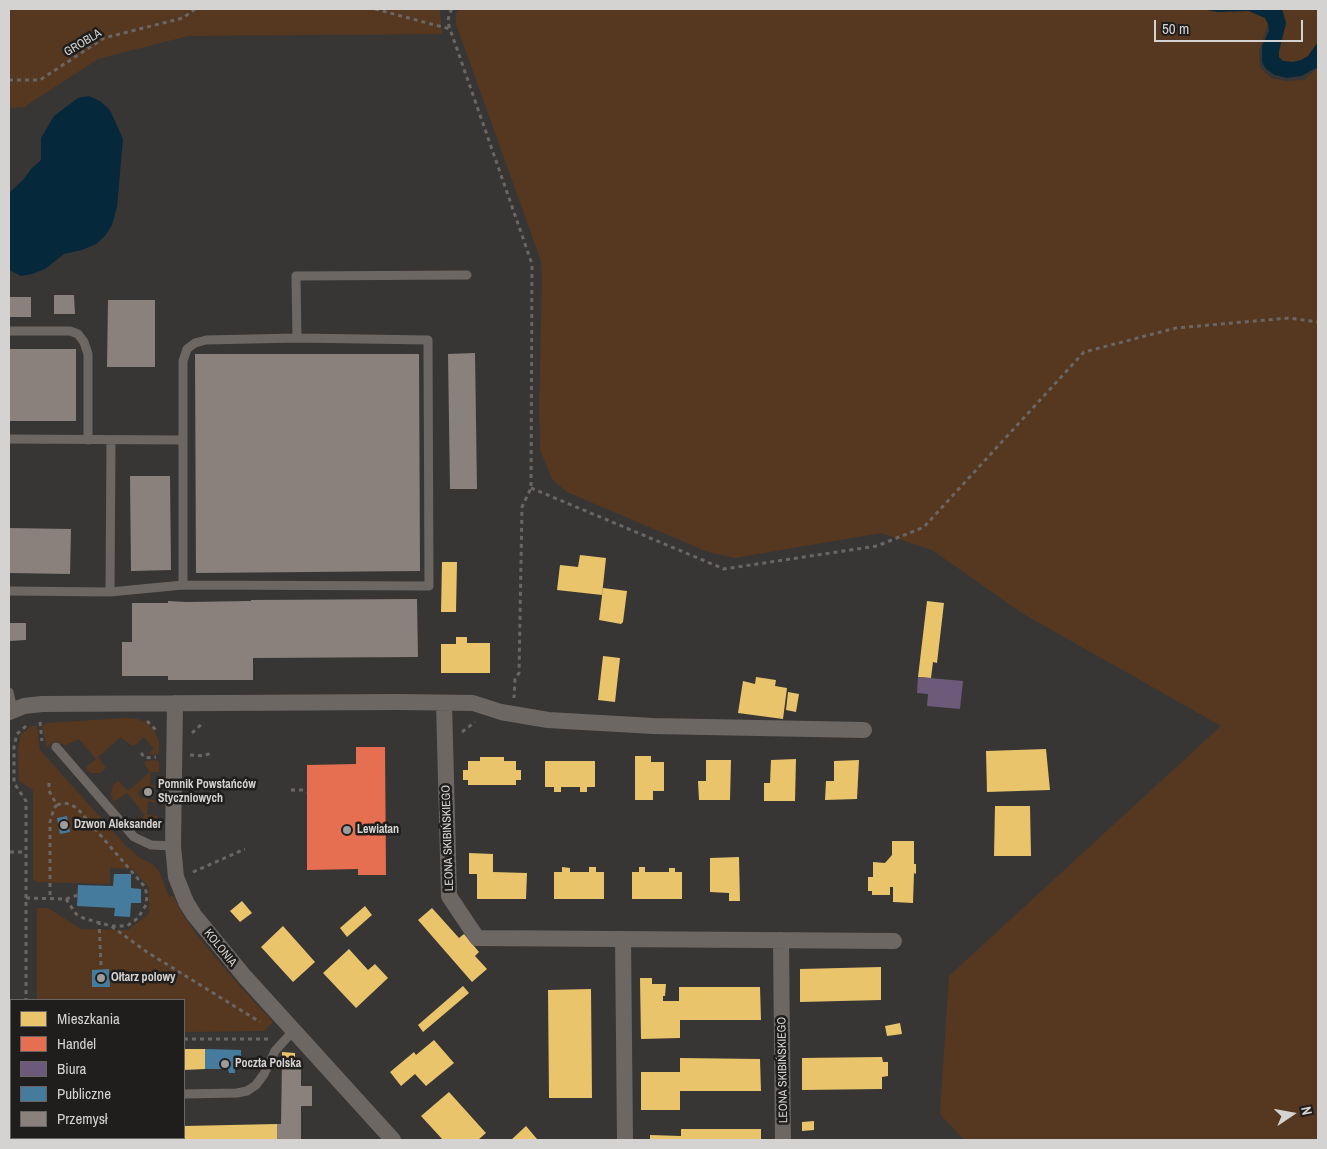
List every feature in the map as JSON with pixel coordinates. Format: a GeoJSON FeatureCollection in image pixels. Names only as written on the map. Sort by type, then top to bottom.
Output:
{"type":"FeatureCollection","features":[{"type":"Feature","properties":{"kind":"street","name":"KOLONIA"},"geometry":{"type":"LineString","coordinates":[[175,703],[173,846],[176,878],[186,902],[194,915],[289,1035],[393,1140]]}},
{"type":"Feature","properties":{"kind":"street","name":"LEONA SKIBIŃSKIEGO"},"geometry":{"type":"LineString","coordinates":[[444,703],[449,896],[477,938],[894,941]]}},
{"type":"Feature","properties":{"kind":"street"},"geometry":{"type":"LineString","coordinates":[[11,711],[24,706],[42,704],[473,703],[515,715],[548,720],[644,725],[864,730]]}},
{"type":"Feature","properties":{"kind":"street"},"geometry":{"type":"LineString","coordinates":[[624,939],[625,1140]]}},
{"type":"Feature","properties":{"kind":"street","name":"LEONA SKIBIŃSKIEGO"},"geometry":{"type":"LineString","coordinates":[[781,940],[784,1140]]}},
{"type":"Feature","properties":{"kind":"lane"},"geometry":{"type":"LineString","coordinates":[[297,338],[296,276],[467,275]]}},
{"type":"Feature","properties":{"kind":"lane"},"geometry":{"type":"LineString","coordinates":[[9,331],[70,331],[78,334],[84,342],[88,354],[88,440]]}},
{"type":"Feature","properties":{"kind":"lane"},"geometry":{"type":"LineString","coordinates":[[9,591],[110,592],[183,585],[429,586],[428,340],[297,338],[206,340],[194,343],[187,349],[183,361],[183,585]]}},
{"type":"Feature","properties":{"kind":"lane"},"geometry":{"type":"LineString","coordinates":[[9,439],[182,440]]}},
{"type":"Feature","properties":{"kind":"lane"},"geometry":{"type":"LineString","coordinates":[[110,592],[111,440]]}},
{"type":"Feature","properties":{"kind":"lane"},"geometry":{"type":"LineString","coordinates":[[9,692],[11,711]]}},
{"type":"Feature","properties":{"kind":"lane"},"geometry":{"type":"LineString","coordinates":[[56,746],[134,837],[151,845],[173,846]]}},
{"type":"Feature","properties":{"kind":"lane"},"geometry":{"type":"LineString","coordinates":[[185,1094],[237,1093],[247,1091],[256,1085],[274,1051],[289,1035]]}},
{"type":"Feature","properties":{"kind":"path","name":"GROBLA"},"geometry":{"type":"LineString","coordinates":[[9,80],[40,80],[104,38],[183,18],[195,9]]}},
{"type":"Feature","properties":{"kind":"path"},"geometry":{"type":"LineString","coordinates":[[375,9],[450,29]]}},
{"type":"Feature","properties":{"kind":"path"},"geometry":{"type":"LineString","coordinates":[[452,9],[449,14],[448,23],[532,264],[531,488],[522,507],[519,673],[514,679],[515,715]]}},
{"type":"Feature","properties":{"kind":"path"},"geometry":{"type":"LineString","coordinates":[[531,488],[724,570],[877,546],[924,527],[1084,352],[1176,328],[1289,318],[1318,322]]}},
{"type":"Feature","properties":{"kind":"path"},"geometry":{"type":"LineString","coordinates":[[189,742],[192,732],[209,719]]}},
{"type":"Feature","properties":{"kind":"path"},"geometry":{"type":"LineString","coordinates":[[145,720],[160,735]]}},
{"type":"Feature","properties":{"kind":"path"},"geometry":{"type":"LineString","coordinates":[[26,999],[26,801],[14,783],[14,747],[17,734],[26,726],[49,721]]}},
{"type":"Feature","properties":{"kind":"path"},"geometry":{"type":"LineString","coordinates":[[445,736],[460,733],[472,723],[482,722]]}},
{"type":"Feature","properties":{"kind":"path"},"geometry":{"type":"LineString","coordinates":[[189,748],[188,756],[204,756],[212,753]]}},
{"type":"Feature","properties":{"kind":"path"},"geometry":{"type":"LineString","coordinates":[[142,753],[145,758],[162,757]]}},
{"type":"Feature","properties":{"kind":"path"},"geometry":{"type":"LineString","coordinates":[[49,783],[49,791],[57,805]]}},
{"type":"Feature","properties":{"kind":"path"},"geometry":{"type":"LineString","coordinates":[[291,790],[307,792]]}},
{"type":"Feature","properties":{"kind":"path"},"geometry":{"type":"LineString","coordinates":[[50,898],[50,822],[54,808],[57,805],[70,804],[77,808],[145,887],[146,905],[138,918],[127,926],[111,926]]}},
{"type":"Feature","properties":{"kind":"path"},"geometry":{"type":"LineString","coordinates":[[191,878],[190,872],[245,849]]}},
{"type":"Feature","properties":{"kind":"path"},"geometry":{"type":"LineString","coordinates":[[10,852],[26,852]]}},
{"type":"Feature","properties":{"kind":"path"},"geometry":{"type":"LineString","coordinates":[[26,898],[66,899],[78,895]]}},
{"type":"Feature","properties":{"kind":"path"},"geometry":{"type":"LineString","coordinates":[[66,899],[76,914],[83,918],[99,921],[111,926],[148,952],[260,1022]]}},
{"type":"Feature","properties":{"kind":"path"},"geometry":{"type":"LineString","coordinates":[[99,921],[101,966]]}},
{"type":"Feature","properties":{"kind":"path"},"geometry":{"type":"LineString","coordinates":[[185,1039],[289,1035]]}},
{"type":"Feature","properties":{"kind":"shaded area"},"geometry":{"type":"Polygon","coordinates":[[[9,9],[442,9],[440,11],[442,34],[188,36],[98,59],[24,107],[9,108],[9,9]]]}},
{"type":"Feature","properties":{"kind":"shaded area"},"geometry":{"type":"Polygon","coordinates":[[[460,9],[1201,9],[1249,11],[1265,18],[1268,24],[1259,51],[1260,68],[1271,78],[1287,81],[1304,80],[1318,68],[1318,1140],[964,1140],[940,1114],[949,976],[1221,726],[1022,613],[932,550],[881,533],[735,558],[708,552],[567,492],[552,479],[540,450],[541,261],[456,24],[456,14],[460,9]]]}},
{"type":"Feature","properties":{"kind":"shaded area"},"geometry":{"type":"Polygon","coordinates":[[[1282,9],[1318,9],[1318,42],[1308,56],[1301,60],[1293,62],[1283,61],[1279,57],[1286,23],[1282,9]]]}},
{"type":"Feature","properties":{"kind":"shaded area"},"geometry":{"type":"Polygon","coordinates":[[[127,718],[146,722],[154,730],[159,742],[159,752],[156,755],[148,754],[154,749],[144,737],[135,745],[131,745],[121,737],[98,757],[106,768],[100,773],[92,773],[86,770],[87,766],[96,759],[79,739],[66,745],[60,744],[56,740],[47,747],[42,727],[46,723],[127,718]]]}},
{"type":"Feature","properties":{"kind":"shaded area"},"geometry":{"type":"Polygon","coordinates":[[[31,726],[37,726],[40,750],[126,846],[159,871],[169,897],[173,896],[185,918],[200,939],[273,1022],[265,1031],[185,1032],[185,999],[37,999],[37,908],[48,908],[81,929],[128,930],[149,914],[149,888],[133,869],[110,868],[110,884],[38,882],[33,880],[33,790],[19,781],[18,750],[21,735],[31,726]]]}},
{"type":"Feature","properties":{"kind":"shaded area"},"geometry":{"type":"Polygon","coordinates":[[[156,760],[159,762],[159,772],[151,772],[150,786],[159,785],[159,787],[141,788],[138,793],[141,798],[159,801],[159,804],[148,801],[147,815],[159,816],[150,824],[144,825],[138,822],[145,815],[127,793],[115,801],[112,800],[111,793],[113,785],[118,781],[128,791],[150,772],[145,765],[145,761],[156,760]]]}},
{"type":"Feature","properties":{"kind":"water"},"geometry":{"type":"Polygon","coordinates":[[[1201,9],[1282,9],[1286,23],[1279,57],[1283,61],[1293,62],[1301,60],[1308,56],[1318,42],[1318,67],[1301,76],[1287,78],[1275,75],[1266,69],[1262,62],[1262,46],[1269,31],[1265,18],[1249,11],[1218,12],[1201,9]]]}},
{"type":"Feature","properties":{"kind":"water"},"geometry":{"type":"Polygon","coordinates":[[[89,96],[100,101],[110,110],[123,139],[117,207],[112,225],[105,236],[96,244],[82,250],[64,254],[45,269],[21,276],[9,270],[9,193],[41,160],[41,138],[54,116],[78,98],[89,96]]]}},
{"type":"Feature","properties":{"kind":"building: Mieszkania"},"geometry":{"type":"Polygon","coordinates":[[[580,555],[606,558],[602,595],[557,590],[560,565],[578,567],[580,555]]]}},
{"type":"Feature","properties":{"kind":"building: Mieszkania"},"geometry":{"type":"Polygon","coordinates":[[[442,562],[457,562],[456,612],[441,612],[442,562]]]}},
{"type":"Feature","properties":{"kind":"building: Mieszkania"},"geometry":{"type":"Polygon","coordinates":[[[603,588],[627,591],[623,622],[621,624],[599,620],[603,588]]]}},
{"type":"Feature","properties":{"kind":"building: Mieszkania"},"geometry":{"type":"Polygon","coordinates":[[[927,601],[944,603],[937,663],[933,662],[931,678],[918,677],[927,601]]]}},
{"type":"Feature","properties":{"kind":"building: Mieszkania"},"geometry":{"type":"Polygon","coordinates":[[[456,637],[467,637],[467,643],[490,643],[490,673],[441,673],[441,644],[456,644],[456,637]]]}},
{"type":"Feature","properties":{"kind":"building: Mieszkania"},"geometry":{"type":"Polygon","coordinates":[[[603,656],[620,658],[615,702],[598,700],[603,656]]]}},
{"type":"Feature","properties":{"kind":"building: Mieszkania"},"geometry":{"type":"Polygon","coordinates":[[[756,677],[776,680],[775,686],[787,688],[783,719],[738,713],[743,681],[755,684],[756,677]]]}},
{"type":"Feature","properties":{"kind":"building: Mieszkania"},"geometry":{"type":"Polygon","coordinates":[[[788,692],[799,694],[796,712],[786,710],[788,692]]]}},
{"type":"Feature","properties":{"kind":"building: Mieszkania"},"geometry":{"type":"Polygon","coordinates":[[[1046,749],[1050,790],[987,792],[986,751],[1046,749]]]}},
{"type":"Feature","properties":{"kind":"building: Mieszkania"},"geometry":{"type":"Polygon","coordinates":[[[635,756],[651,756],[651,762],[664,762],[664,791],[653,791],[653,800],[635,800],[635,756]]]}},
{"type":"Feature","properties":{"kind":"building: Mieszkania"},"geometry":{"type":"Polygon","coordinates":[[[480,757],[504,757],[504,761],[516,761],[516,770],[521,770],[521,780],[516,780],[516,785],[468,785],[468,780],[463,780],[463,770],[468,770],[468,761],[480,761],[480,757]]]}},
{"type":"Feature","properties":{"kind":"building: Mieszkania"},"geometry":{"type":"Polygon","coordinates":[[[796,759],[795,801],[764,801],[764,783],[770,783],[771,760],[796,759]]]}},
{"type":"Feature","properties":{"kind":"building: Mieszkania"},"geometry":{"type":"Polygon","coordinates":[[[706,760],[731,760],[730,800],[699,800],[698,781],[706,781],[706,760]]]}},
{"type":"Feature","properties":{"kind":"building: Mieszkania"},"geometry":{"type":"Polygon","coordinates":[[[859,760],[857,799],[825,800],[826,781],[834,781],[834,761],[859,760]]]}},
{"type":"Feature","properties":{"kind":"building: Mieszkania"},"geometry":{"type":"Polygon","coordinates":[[[545,761],[595,761],[595,787],[587,787],[587,792],[580,792],[580,787],[561,787],[561,792],[554,792],[554,787],[545,787],[545,761]]]}},
{"type":"Feature","properties":{"kind":"building: Mieszkania"},"geometry":{"type":"Polygon","coordinates":[[[995,806],[1030,806],[1031,856],[994,856],[995,806]]]}},
{"type":"Feature","properties":{"kind":"building: Mieszkania"},"geometry":{"type":"Polygon","coordinates":[[[892,841],[914,841],[916,874],[914,873],[913,903],[893,902],[893,887],[890,887],[890,895],[872,895],[872,891],[868,891],[868,877],[873,877],[873,862],[885,863],[892,855],[892,841]]]}},
{"type":"Feature","properties":{"kind":"building: Mieszkania"},"geometry":{"type":"Polygon","coordinates":[[[469,853],[493,854],[493,872],[527,873],[526,899],[477,899],[477,874],[469,874],[469,853]]]}},
{"type":"Feature","properties":{"kind":"building: Mieszkania"},"geometry":{"type":"Polygon","coordinates":[[[739,857],[740,901],[729,901],[729,893],[710,892],[710,858],[739,857]]]}},
{"type":"Feature","properties":{"kind":"building: Mieszkania"},"geometry":{"type":"Polygon","coordinates":[[[562,867],[570,868],[570,872],[589,872],[589,867],[596,867],[596,872],[604,872],[604,899],[554,899],[554,872],[562,872],[562,867]]]}},
{"type":"Feature","properties":{"kind":"building: Mieszkania"},"geometry":{"type":"Polygon","coordinates":[[[639,867],[645,867],[645,872],[669,872],[669,868],[675,868],[675,872],[682,872],[682,899],[632,899],[632,872],[639,872],[639,867]]]}},
{"type":"Feature","properties":{"kind":"building: Mieszkania"},"geometry":{"type":"Polygon","coordinates":[[[242,901],[252,913],[240,922],[230,911],[242,901]]]}},
{"type":"Feature","properties":{"kind":"building: Mieszkania"},"geometry":{"type":"Polygon","coordinates":[[[365,906],[372,915],[347,937],[340,928],[365,906]]]}},
{"type":"Feature","properties":{"kind":"building: Mieszkania"},"geometry":{"type":"Polygon","coordinates":[[[432,908],[459,938],[464,934],[479,952],[475,956],[487,969],[472,982],[418,920],[432,908]]]}},
{"type":"Feature","properties":{"kind":"building: Mieszkania"},"geometry":{"type":"Polygon","coordinates":[[[283,926],[315,962],[293,982],[261,947],[283,926]]]}},
{"type":"Feature","properties":{"kind":"building: Mieszkania"},"geometry":{"type":"Polygon","coordinates":[[[349,949],[368,970],[375,964],[388,978],[356,1008],[323,973],[349,949]]]}},
{"type":"Feature","properties":{"kind":"building: Mieszkania"},"geometry":{"type":"Polygon","coordinates":[[[881,967],[881,1000],[800,1002],[800,969],[881,967]]]}},
{"type":"Feature","properties":{"kind":"building: Mieszkania"},"geometry":{"type":"Polygon","coordinates":[[[640,978],[652,978],[652,984],[666,984],[663,1001],[679,1001],[679,987],[760,987],[761,1020],[680,1020],[680,1038],[641,1039],[640,978]]]}},
{"type":"Feature","properties":{"kind":"building: Mieszkania"},"geometry":{"type":"Polygon","coordinates":[[[463,986],[469,993],[423,1032],[418,1025],[463,986]]]}},
{"type":"Feature","properties":{"kind":"building: Mieszkania"},"geometry":{"type":"Polygon","coordinates":[[[591,989],[592,1098],[549,1098],[548,990],[591,989]]]}},
{"type":"Feature","properties":{"kind":"building: Mieszkania"},"geometry":{"type":"Polygon","coordinates":[[[900,1023],[902,1034],[887,1036],[885,1026],[900,1023]]]}},
{"type":"Feature","properties":{"kind":"building: Mieszkania"},"geometry":{"type":"Polygon","coordinates":[[[434,1040],[454,1063],[426,1086],[415,1074],[401,1086],[390,1072],[414,1052],[416,1055],[434,1040]]]}},
{"type":"Feature","properties":{"kind":"building: Mieszkania"},"geometry":{"type":"Polygon","coordinates":[[[185,1049],[205,1049],[205,1069],[185,1070],[185,1049]]]}},
{"type":"Feature","properties":{"kind":"building: Mieszkania"},"geometry":{"type":"Polygon","coordinates":[[[282,1052],[295,1053],[295,1062],[282,1062],[282,1052]]]}},
{"type":"Feature","properties":{"kind":"building: Mieszkania"},"geometry":{"type":"Polygon","coordinates":[[[882,1057],[883,1062],[888,1062],[888,1076],[882,1077],[882,1089],[802,1090],[802,1058],[882,1057]]]}},
{"type":"Feature","properties":{"kind":"building: Mieszkania"},"geometry":{"type":"Polygon","coordinates":[[[680,1058],[760,1059],[761,1091],[680,1091],[680,1110],[641,1110],[641,1072],[680,1072],[680,1058]]]}},
{"type":"Feature","properties":{"kind":"building: Mieszkania"},"geometry":{"type":"Polygon","coordinates":[[[449,1092],[486,1133],[478,1140],[443,1140],[421,1116],[449,1092]]]}},
{"type":"Feature","properties":{"kind":"building: Mieszkania"},"geometry":{"type":"Polygon","coordinates":[[[814,1121],[814,1130],[802,1131],[802,1122],[814,1121]]]}},
{"type":"Feature","properties":{"kind":"building: Mieszkania"},"geometry":{"type":"Polygon","coordinates":[[[277,1124],[277,1140],[155,1140],[185,1139],[185,1126],[277,1124]]]}},
{"type":"Feature","properties":{"kind":"building: Mieszkania"},"geometry":{"type":"Polygon","coordinates":[[[526,1126],[536,1140],[511,1140],[526,1126]]]}},
{"type":"Feature","properties":{"kind":"building: Mieszkania"},"geometry":{"type":"Polygon","coordinates":[[[681,1129],[761,1129],[761,1140],[650,1140],[650,1135],[681,1136],[681,1129]]]}},
{"type":"Feature","properties":{"kind":"building: Handel","name":"Lewiatan"},"geometry":{"type":"Polygon","coordinates":[[[356,747],[385,747],[386,875],[358,875],[358,869],[307,870],[307,765],[356,764],[356,747]]]}},
{"type":"Feature","properties":{"kind":"building: Handel"},"geometry":{"type":"Polygon","coordinates":[[[77,1139],[106,1139],[106,1140],[77,1139]]]}},
{"type":"Feature","properties":{"kind":"building: Biura"},"geometry":{"type":"Polygon","coordinates":[[[918,677],[963,681],[960,709],[927,706],[928,694],[917,693],[918,677]]]}},
{"type":"Feature","properties":{"kind":"building: Publiczne","name":"Dzwon Aleksander"},"geometry":{"type":"Polygon","coordinates":[[[67,816],[70,832],[60,834],[57,818],[67,816]]]}},
{"type":"Feature","properties":{"kind":"building: Publiczne"},"geometry":{"type":"Polygon","coordinates":[[[114,874],[131,874],[131,888],[141,889],[141,903],[131,903],[130,917],[114,916],[115,908],[77,906],[78,885],[113,886],[114,874]]]}},
{"type":"Feature","properties":{"kind":"building: Publiczne","name":"Ołtarz polowy"},"geometry":{"type":"Polygon","coordinates":[[[109,969],[110,987],[92,987],[92,970],[109,969]]]}},
{"type":"Feature","properties":{"kind":"building: Publiczne"},"geometry":{"type":"Polygon","coordinates":[[[205,1049],[241,1050],[241,1061],[235,1061],[235,1073],[229,1073],[228,1069],[205,1069],[205,1049]]]}},
{"type":"Feature","properties":{"kind":"building: Przemysł"},"geometry":{"type":"Polygon","coordinates":[[[54,295],[74,295],[75,314],[54,314],[54,295]]]}},
{"type":"Feature","properties":{"kind":"building: Przemysł"},"geometry":{"type":"Polygon","coordinates":[[[9,297],[31,297],[31,317],[9,317],[9,297]]]}},
{"type":"Feature","properties":{"kind":"building: Przemysł"},"geometry":{"type":"Polygon","coordinates":[[[108,300],[155,300],[155,367],[107,367],[108,300]]]}},
{"type":"Feature","properties":{"kind":"building: Przemysł"},"geometry":{"type":"Polygon","coordinates":[[[9,349],[76,349],[76,421],[9,421],[9,349]]]}},
{"type":"Feature","properties":{"kind":"building: Przemysł"},"geometry":{"type":"Polygon","coordinates":[[[475,353],[477,489],[450,489],[448,354],[475,353]]]}},
{"type":"Feature","properties":{"kind":"building: Przemysł"},"geometry":{"type":"Polygon","coordinates":[[[195,354],[419,354],[420,571],[196,573],[195,354]]]}},
{"type":"Feature","properties":{"kind":"building: Przemysł"},"geometry":{"type":"Polygon","coordinates":[[[130,476],[170,476],[171,570],[131,571],[130,476]]]}},
{"type":"Feature","properties":{"kind":"building: Przemysł"},"geometry":{"type":"Polygon","coordinates":[[[9,528],[71,529],[70,574],[9,573],[9,528]]]}},
{"type":"Feature","properties":{"kind":"building: Przemysł"},"geometry":{"type":"Polygon","coordinates":[[[417,599],[418,657],[253,658],[253,680],[168,680],[168,676],[122,676],[122,642],[132,642],[132,603],[417,599]]]}},
{"type":"Feature","properties":{"kind":"building: Przemysł"},"geometry":{"type":"Polygon","coordinates":[[[9,623],[26,623],[26,640],[9,641],[9,623]]]}},
{"type":"Feature","properties":{"kind":"building: Przemysł"},"geometry":{"type":"Polygon","coordinates":[[[282,1062],[301,1062],[301,1086],[312,1086],[312,1106],[301,1106],[301,1140],[277,1140],[277,1124],[281,1124],[282,1062]]]}},
{"type":"Feature","properties":{"kind":"place","name":"Pomnik Powstańców Styczniowych"},"geometry":{"type":"Point","coordinates":[148,792]}},
{"type":"Feature","properties":{"kind":"place","name":"Dzwon Aleksander"},"geometry":{"type":"Point","coordinates":[64,825]}},
{"type":"Feature","properties":{"kind":"place","name":"Lewiatan"},"geometry":{"type":"Point","coordinates":[347,830]}},
{"type":"Feature","properties":{"kind":"place","name":"Ołtarz polowy"},"geometry":{"type":"Point","coordinates":[101,978]}},
{"type":"Feature","properties":{"kind":"place","name":"Poczta Polska"},"geometry":{"type":"Point","coordinates":[225,1064]}}]}
